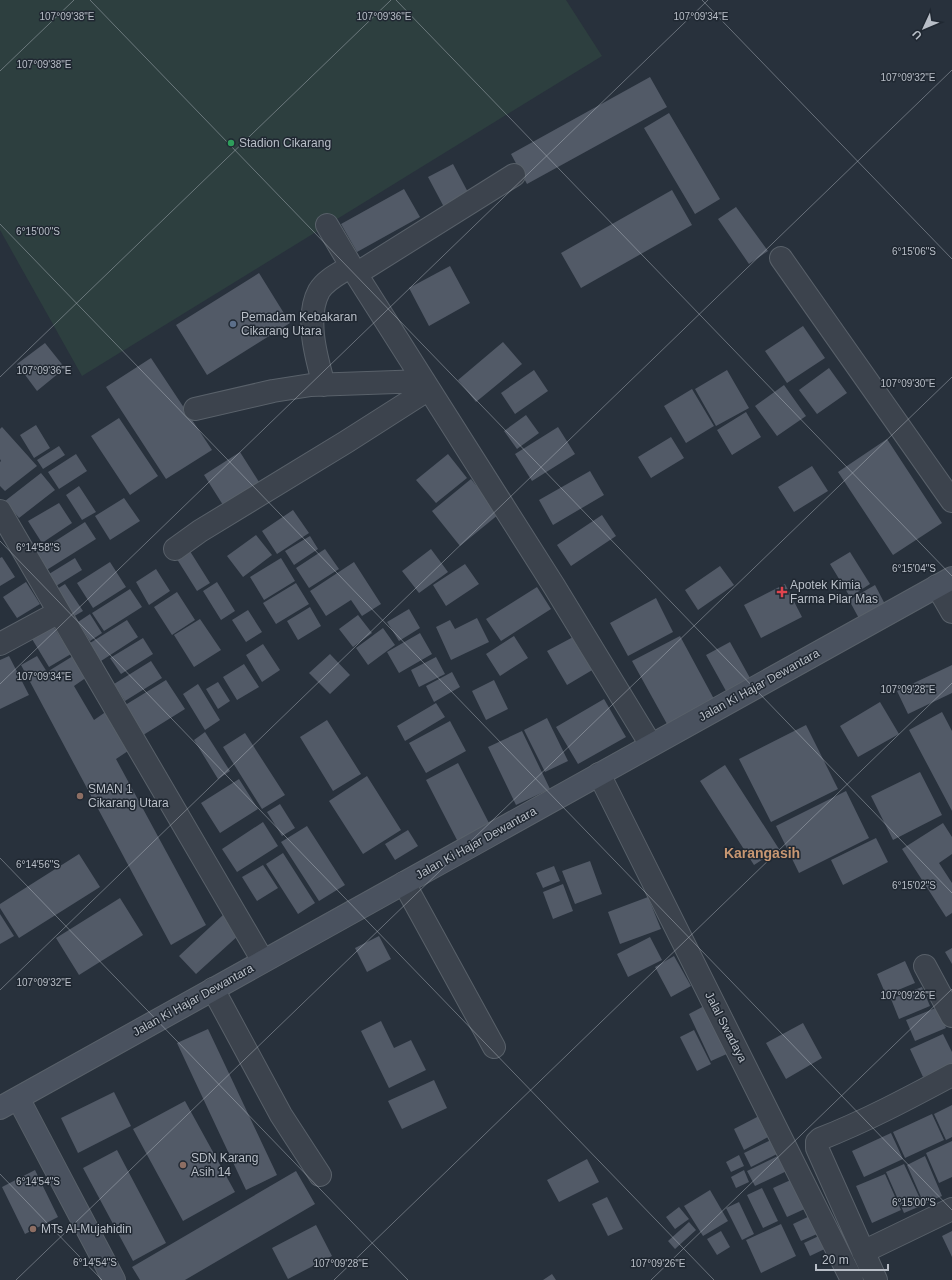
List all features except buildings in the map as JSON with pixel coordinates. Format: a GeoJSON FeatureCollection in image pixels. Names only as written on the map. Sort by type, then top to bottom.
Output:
{"type":"FeatureCollection","features":[{"type":"Feature","properties":{"kind":"main road","name":"Jalan Ki Hajar Dewantara"},"geometry":{"type":"LineString","coordinates":[[9,1103],[944,582]]}},
{"type":"Feature","properties":{"kind":"main road"},"geometry":{"type":"LineString","coordinates":[[9,1103],[114,1280]]}},
{"type":"Feature","properties":{"kind":"street"},"geometry":{"type":"LineString","coordinates":[[324,384],[316,358],[312,314],[319,290],[331,279],[353,270],[514,175]]}},
{"type":"Feature","properties":{"kind":"street"},"geometry":{"type":"LineString","coordinates":[[327,225],[353,270],[550,579],[651,745]]}},
{"type":"Feature","properties":{"kind":"street"},"geometry":{"type":"LineString","coordinates":[[781,258],[952,501]]}},
{"type":"Feature","properties":{"kind":"street"},"geometry":{"type":"LineString","coordinates":[[195,409],[273,391],[324,384],[426,385]]}},
{"type":"Feature","properties":{"kind":"street"},"geometry":{"type":"LineString","coordinates":[[175,549],[200,531],[346,442],[426,385]]}},
{"type":"Feature","properties":{"kind":"street"},"geometry":{"type":"LineString","coordinates":[[0,511],[263,961]]}},
{"type":"Feature","properties":{"kind":"street"},"geometry":{"type":"LineString","coordinates":[[944,582],[952,612]]}},
{"type":"Feature","properties":{"kind":"street"},"geometry":{"type":"LineString","coordinates":[[0,644],[59,612]]}},
{"type":"Feature","properties":{"kind":"street","name":"Jalal Swadaya"},"geometry":{"type":"LineString","coordinates":[[599,774],[852,1280]]}},
{"type":"Feature","properties":{"kind":"street"},"geometry":{"type":"LineString","coordinates":[[404,883],[494,1047]]}},
{"type":"Feature","properties":{"kind":"street"},"geometry":{"type":"LineString","coordinates":[[925,966],[949,1004]]}},
{"type":"Feature","properties":{"kind":"street"},"geometry":{"type":"LineString","coordinates":[[213,989],[281,1115],[320,1175]]}},
{"type":"Feature","properties":{"kind":"street"},"geometry":{"type":"LineString","coordinates":[[876,1280],[817,1148],[817,1142],[820,1139],[852,1127],[897,1105],[952,1075]]}},
{"type":"Feature","properties":{"kind":"street"},"geometry":{"type":"LineString","coordinates":[[863,1252],[952,1209]]}},
{"type":"Feature","properties":{"kind":"shaded area","name":"Stadion Cikarang"},"geometry":{"type":"Polygon","coordinates":[[[0,0],[566,0],[602,56],[82,376],[0,230],[0,0]]]}},
{"type":"Feature","properties":{"kind":"place","name":"Stadion Cikarang"},"geometry":{"type":"Point","coordinates":[231,143]}},
{"type":"Feature","properties":{"kind":"place","name":"Pemadam Kebakaran Cikarang Utara"},"geometry":{"type":"Point","coordinates":[233,324]}},
{"type":"Feature","properties":{"kind":"place","name":"Apotek Kimia Farma Pilar Mas"},"geometry":{"type":"Point","coordinates":[782,592]}},
{"type":"Feature","properties":{"kind":"place","name":"SMAN 1 Cikarang Utara"},"geometry":{"type":"Point","coordinates":[80,796]}},
{"type":"Feature","properties":{"kind":"place","name":"SDN Karang Asih 14"},"geometry":{"type":"Point","coordinates":[183,1165]}},
{"type":"Feature","properties":{"kind":"place","name":"MTs Al-Mujahidin"},"geometry":{"type":"Point","coordinates":[33,1229]}},
{"type":"Feature","properties":{"kind":"district","name":"Karangasih"},"geometry":{"type":"Point","coordinates":[762,853]}}]}
